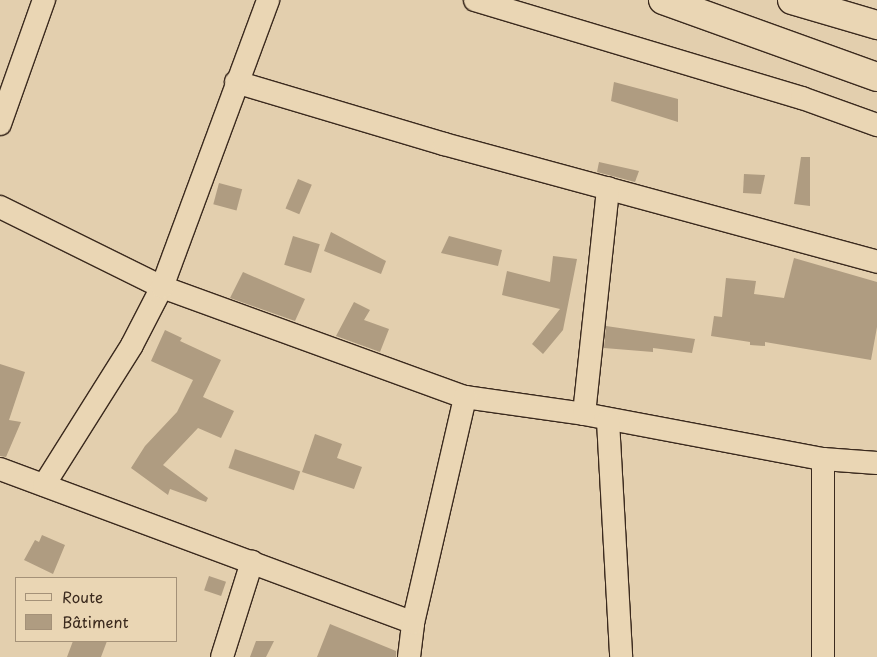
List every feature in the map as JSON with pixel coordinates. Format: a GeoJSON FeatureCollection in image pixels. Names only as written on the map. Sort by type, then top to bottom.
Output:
{"type":"FeatureCollection","features":[{"type":"Feature","properties":{"kind":"main road"},"geometry":{"type":"LineString","coordinates":[[663,0],[877,77]]}},
{"type":"Feature","properties":{"kind":"main road"},"geometry":{"type":"LineString","coordinates":[[792,0],[877,25]]}},
{"type":"Feature","properties":{"kind":"street"},"geometry":{"type":"LineString","coordinates":[[0,124],[44,0]]}},
{"type":"Feature","properties":{"kind":"street"},"geometry":{"type":"LineString","coordinates":[[44,485],[132,345],[162,287],[236,82],[268,0]]}},
{"type":"Feature","properties":{"kind":"street"},"geometry":{"type":"LineString","coordinates":[[475,0],[802,98],[877,125]]}},
{"type":"Feature","properties":{"kind":"street"},"geometry":{"type":"LineString","coordinates":[[236,82],[877,262]]}},
{"type":"Feature","properties":{"kind":"street"},"geometry":{"type":"LineString","coordinates":[[584,414],[608,188]]}},
{"type":"Feature","properties":{"kind":"street"},"geometry":{"type":"LineString","coordinates":[[0,207],[162,287],[465,397],[584,414],[608,421],[823,459],[877,463]]}},
{"type":"Feature","properties":{"kind":"street"},"geometry":{"type":"LineString","coordinates":[[409,657],[413,623],[465,397]]}},
{"type":"Feature","properties":{"kind":"street"},"geometry":{"type":"LineString","coordinates":[[608,421],[621,657]]}},
{"type":"Feature","properties":{"kind":"street"},"geometry":{"type":"LineString","coordinates":[[823,459],[823,657]]}},
{"type":"Feature","properties":{"kind":"street"},"geometry":{"type":"LineString","coordinates":[[0,469],[413,623]]}},
{"type":"Feature","properties":{"kind":"street"},"geometry":{"type":"LineString","coordinates":[[222,657],[252,562]]}},
{"type":"Feature","properties":{"kind":"building"},"geometry":{"type":"Polygon","coordinates":[[[614,82],[678,99],[678,122],[611,101],[614,82]]]}},
{"type":"Feature","properties":{"kind":"building"},"geometry":{"type":"Polygon","coordinates":[[[801,157],[810,157],[810,206],[794,204],[801,157]]]}},
{"type":"Feature","properties":{"kind":"building"},"geometry":{"type":"Polygon","coordinates":[[[599,162],[639,171],[635,182],[597,172],[599,162]]]}},
{"type":"Feature","properties":{"kind":"building"},"geometry":{"type":"Polygon","coordinates":[[[744,174],[765,175],[761,194],[743,193],[744,174]]]}},
{"type":"Feature","properties":{"kind":"building"},"geometry":{"type":"Polygon","coordinates":[[[298,179],[312,185],[299,214],[285,208],[298,179]]]}},
{"type":"Feature","properties":{"kind":"building"},"geometry":{"type":"Polygon","coordinates":[[[219,183],[242,189],[236,210],[213,204],[219,183]]]}},
{"type":"Feature","properties":{"kind":"building"},"geometry":{"type":"Polygon","coordinates":[[[331,232],[386,261],[381,274],[324,251],[331,232]]]}},
{"type":"Feature","properties":{"kind":"building"},"geometry":{"type":"Polygon","coordinates":[[[293,236],[320,244],[311,273],[284,265],[293,236]]]}},
{"type":"Feature","properties":{"kind":"building"},"geometry":{"type":"Polygon","coordinates":[[[449,236],[502,250],[498,266],[441,253],[449,236]]]}},
{"type":"Feature","properties":{"kind":"building"},"geometry":{"type":"Polygon","coordinates":[[[553,256],[577,259],[563,330],[543,354],[532,344],[560,309],[502,295],[507,271],[550,282],[553,256]]]}},
{"type":"Feature","properties":{"kind":"building"},"geometry":{"type":"Polygon","coordinates":[[[794,258],[877,282],[877,327],[871,360],[765,342],[765,346],[750,345],[750,342],[711,336],[714,316],[722,317],[726,278],[756,281],[754,294],[784,298],[794,258]]]}},
{"type":"Feature","properties":{"kind":"building"},"geometry":{"type":"Polygon","coordinates":[[[243,272],[305,299],[295,321],[230,298],[243,272]]]}},
{"type":"Feature","properties":{"kind":"building"},"geometry":{"type":"Polygon","coordinates":[[[354,302],[370,310],[364,320],[389,329],[380,352],[336,336],[354,302]]]}},
{"type":"Feature","properties":{"kind":"building"},"geometry":{"type":"Polygon","coordinates":[[[606,326],[695,339],[692,353],[653,348],[653,352],[604,348],[606,326]]]}},
{"type":"Feature","properties":{"kind":"building"},"geometry":{"type":"Polygon","coordinates":[[[165,330],[182,338],[180,341],[221,360],[203,397],[234,411],[221,438],[198,428],[163,465],[208,498],[206,502],[170,489],[168,495],[131,468],[145,446],[177,412],[193,380],[151,361],[165,330]]]}},
{"type":"Feature","properties":{"kind":"building"},"geometry":{"type":"Polygon","coordinates":[[[0,364],[25,372],[9,420],[21,422],[6,457],[0,456],[0,364]]]}},
{"type":"Feature","properties":{"kind":"building"},"geometry":{"type":"Polygon","coordinates":[[[315,434],[342,444],[337,458],[362,467],[354,489],[302,472],[315,434]]]}},
{"type":"Feature","properties":{"kind":"building"},"geometry":{"type":"Polygon","coordinates":[[[235,449],[300,471],[294,490],[228,468],[235,449]]]}},
{"type":"Feature","properties":{"kind":"building"},"geometry":{"type":"Polygon","coordinates":[[[42,535],[65,545],[53,574],[24,560],[35,540],[39,542],[42,535]]]}},
{"type":"Feature","properties":{"kind":"building"},"geometry":{"type":"Polygon","coordinates":[[[209,576],[226,582],[221,596],[204,590],[209,576]]]}},
{"type":"Feature","properties":{"kind":"building"},"geometry":{"type":"Polygon","coordinates":[[[330,624],[396,651],[396,657],[317,657],[330,624]]]}},
{"type":"Feature","properties":{"kind":"building"},"geometry":{"type":"Polygon","coordinates":[[[256,641],[274,641],[266,657],[250,657],[256,641]]]}},
{"type":"Feature","properties":{"kind":"building"},"geometry":{"type":"Polygon","coordinates":[[[73,642],[107,642],[101,657],[67,657],[73,642]]]}}]}
